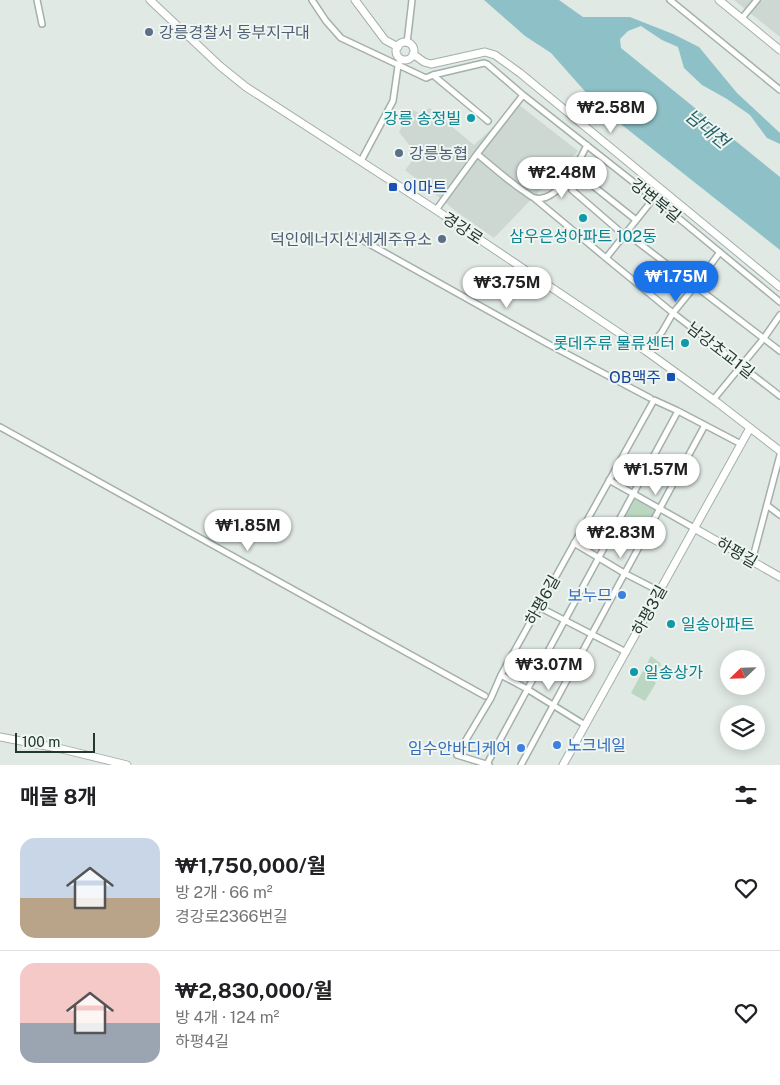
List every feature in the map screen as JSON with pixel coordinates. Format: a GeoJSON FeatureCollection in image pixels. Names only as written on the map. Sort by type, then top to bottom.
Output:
{"type":"FeatureCollection","features":[{"type":"Feature","properties":{"kind":"street"},"geometry":{"type":"LineString","coordinates":[[37,0],[42,24]]}},
{"type":"Feature","properties":{"kind":"street","name":"경강로"},"geometry":{"type":"LineString","coordinates":[[150,0],[220,66],[246,87],[436,210],[646,351],[780,451]]}},
{"type":"Feature","properties":{"kind":"street","name":"강변북길"},"geometry":{"type":"LineString","coordinates":[[312,0],[326,21],[341,38],[400,62],[426,78],[484,63],[487,64],[780,302]]}},
{"type":"Feature","properties":{"kind":"street"},"geometry":{"type":"LineString","coordinates":[[355,0],[385,40],[398,47]]}},
{"type":"Feature","properties":{"kind":"street"},"geometry":{"type":"LineString","coordinates":[[407,43],[412,0]]}},
{"type":"Feature","properties":{"kind":"street"},"geometry":{"type":"LineString","coordinates":[[670,0],[780,90]]}},
{"type":"Feature","properties":{"kind":"street"},"geometry":{"type":"LineString","coordinates":[[720,0],[780,50]]}},
{"type":"Feature","properties":{"kind":"street"},"geometry":{"type":"LineString","coordinates":[[742,18],[757,0]]}},
{"type":"Feature","properties":{"kind":"street"},"geometry":{"type":"LineString","coordinates":[[361,161],[394,101],[400,62],[397,55],[398,47],[402,43],[410,44],[413,54],[409,59],[400,62]]}},
{"type":"Feature","properties":{"kind":"street"},"geometry":{"type":"LineString","coordinates":[[413,54],[424,62],[431,64],[485,52],[495,55],[520,73],[780,287]]}},
{"type":"Feature","properties":{"kind":"street"},"geometry":{"type":"LineString","coordinates":[[433,75],[488,121]]}},
{"type":"Feature","properties":{"kind":"street"},"geometry":{"type":"LineString","coordinates":[[436,210],[523,95]]}},
{"type":"Feature","properties":{"kind":"street"},"geometry":{"type":"LineString","coordinates":[[533,197],[545,197],[561,187],[579,162],[587,145]]}},
{"type":"Feature","properties":{"kind":"street","name":"남강초교1길"},"geometry":{"type":"LineString","coordinates":[[477,154],[513,184],[533,197],[673,313],[780,396]]}},
{"type":"Feature","properties":{"kind":"street"},"geometry":{"type":"LineString","coordinates":[[636,220],[582,177],[572,190],[625,234],[780,351]]}},
{"type":"Feature","properties":{"kind":"street"},"geometry":{"type":"LineString","coordinates":[[606,258],[654,198]]}},
{"type":"Feature","properties":{"kind":"street"},"geometry":{"type":"LineString","coordinates":[[355,236],[650,398]]}},
{"type":"Feature","properties":{"kind":"street"},"geometry":{"type":"LineString","coordinates":[[646,351],[720,252]]}},
{"type":"Feature","properties":{"kind":"street"},"geometry":{"type":"LineString","coordinates":[[713,400],[764,338],[780,315]]}},
{"type":"Feature","properties":{"kind":"street","name":"하평6길"},"geometry":{"type":"LineString","coordinates":[[488,765],[457,755],[491,698],[501,675],[654,400],[741,444]]}},
{"type":"Feature","properties":{"kind":"street"},"geometry":{"type":"LineString","coordinates":[[488,765],[564,620],[678,411]]}},
{"type":"Feature","properties":{"kind":"street"},"geometry":{"type":"LineString","coordinates":[[521,765],[705,425]]}},
{"type":"Feature","properties":{"kind":"street"},"geometry":{"type":"LineString","coordinates":[[0,427],[486,696]]}},
{"type":"Feature","properties":{"kind":"street","name":"하평3길"},"geometry":{"type":"LineString","coordinates":[[563,765],[750,428]]}},
{"type":"Feature","properties":{"kind":"street"},"geometry":{"type":"LineString","coordinates":[[752,561],[780,455]]}},
{"type":"Feature","properties":{"kind":"street"},"geometry":{"type":"LineString","coordinates":[[609,480],[694,528]]}},
{"type":"Feature","properties":{"kind":"street"},"geometry":{"type":"LineString","coordinates":[[768,506],[780,515]]}},
{"type":"Feature","properties":{"kind":"street","name":"하평길"},"geometry":{"type":"LineString","coordinates":[[694,528],[780,577]]}},
{"type":"Feature","properties":{"kind":"street"},"geometry":{"type":"LineString","coordinates":[[574,543],[659,592]]}},
{"type":"Feature","properties":{"kind":"street"},"geometry":{"type":"LineString","coordinates":[[539,607],[626,652]]}},
{"type":"Feature","properties":{"kind":"street"},"geometry":{"type":"LineString","coordinates":[[501,675],[585,725]]}},
{"type":"Feature","properties":{"kind":"street"},"geometry":{"type":"LineString","coordinates":[[0,737],[35,743],[122,764]]}},
{"type":"Feature","properties":{"kind":"shaded area"},"geometry":{"type":"Polygon","coordinates":[[[734,0],[780,0],[780,37],[734,0]]]}},
{"type":"Feature","properties":{"kind":"shaded area"},"geometry":{"type":"Polygon","coordinates":[[[518,104],[578,151],[494,238],[457,212],[405,170],[417,155],[399,132],[411,109],[419,113],[430,108],[474,145],[518,104]]]}},
{"type":"Feature","properties":{"kind":"green space"},"geometry":{"type":"Polygon","coordinates":[[[634,497],[657,509],[637,544],[615,531],[634,497]]]}},
{"type":"Feature","properties":{"kind":"green space"},"geometry":{"type":"Polygon","coordinates":[[[651,656],[661,664],[652,679],[656,683],[645,701],[631,693],[651,656]]]}},
{"type":"Feature","properties":{"kind":"water","name":"남대천"},"geometry":{"type":"Polygon","coordinates":[[[484,0],[559,0],[583,17],[630,17],[673,34],[699,47],[737,93],[780,133],[780,144],[767,138],[750,115],[702,85],[684,68],[678,47],[662,40],[641,26],[628,31],[620,39],[621,48],[780,177],[780,250],[598,106],[551,53],[525,36],[484,0]]]}},
{"type":"Feature","properties":{"kind":"place","name":"강릉경찰서 동부지구대"},"geometry":{"type":"Point","coordinates":[149,32]}},
{"type":"Feature","properties":{"kind":"place","name":"강릉 송정빌"},"geometry":{"type":"Point","coordinates":[471,118]}},
{"type":"Feature","properties":{"kind":"place","name":"강릉농협"},"geometry":{"type":"Point","coordinates":[399,153]}},
{"type":"Feature","properties":{"kind":"place","name":"이마트"},"geometry":{"type":"Point","coordinates":[393,187]}},
{"type":"Feature","properties":{"kind":"place","name":"삼우은성아파트 102동"},"geometry":{"type":"Point","coordinates":[583,218]}},
{"type":"Feature","properties":{"kind":"place","name":"덕인에너지신세게주유소"},"geometry":{"type":"Point","coordinates":[442,239]}},
{"type":"Feature","properties":{"kind":"place","name":"롯데주류 물류센터"},"geometry":{"type":"Point","coordinates":[685,343]}},
{"type":"Feature","properties":{"kind":"place","name":"OB맥주"},"geometry":{"type":"Point","coordinates":[671,377]}},
{"type":"Feature","properties":{"kind":"place","name":"보누므"},"geometry":{"type":"Point","coordinates":[622,595]}},
{"type":"Feature","properties":{"kind":"place","name":"일송아파트"},"geometry":{"type":"Point","coordinates":[671,624]}},
{"type":"Feature","properties":{"kind":"place","name":"일송상가"},"geometry":{"type":"Point","coordinates":[634,672]}},
{"type":"Feature","properties":{"kind":"place","name":"노크네일"},"geometry":{"type":"Point","coordinates":[557,745]}},
{"type":"Feature","properties":{"kind":"place","name":"임수안바디케어"},"geometry":{"type":"Point","coordinates":[521,748]}}]}
